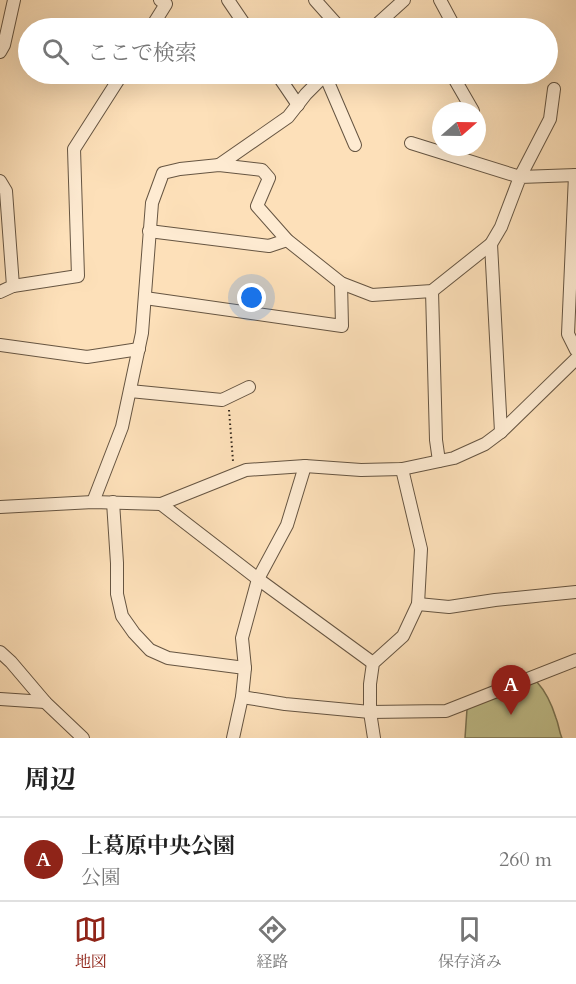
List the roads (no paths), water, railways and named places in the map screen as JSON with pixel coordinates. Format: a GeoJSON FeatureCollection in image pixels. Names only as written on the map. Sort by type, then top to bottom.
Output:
{"type":"FeatureCollection","features":[{"type":"Feature","properties":{"kind":"street"},"geometry":{"type":"LineString","coordinates":[[0,52],[4,45],[14,0]]}},
{"type":"Feature","properties":{"kind":"street"},"geometry":{"type":"LineString","coordinates":[[157,18],[166,4],[160,0]]}},
{"type":"Feature","properties":{"kind":"street"},"geometry":{"type":"LineString","coordinates":[[228,0],[240,18]]}},
{"type":"Feature","properties":{"kind":"street"},"geometry":{"type":"LineString","coordinates":[[315,0],[331,18]]}},
{"type":"Feature","properties":{"kind":"street"},"geometry":{"type":"LineString","coordinates":[[440,0],[450,18]]}},
{"type":"Feature","properties":{"kind":"street"},"geometry":{"type":"LineString","coordinates":[[383,18],[399,2]]}},
{"type":"Feature","properties":{"kind":"street"},"geometry":{"type":"LineString","coordinates":[[0,292],[13,286],[78,276],[74,149],[116,84]]}},
{"type":"Feature","properties":{"kind":"street"},"geometry":{"type":"LineString","coordinates":[[284,84],[298,105]]}},
{"type":"Feature","properties":{"kind":"street"},"geometry":{"type":"LineString","coordinates":[[219,165],[288,117],[316,84]]}},
{"type":"Feature","properties":{"kind":"street"},"geometry":{"type":"LineString","coordinates":[[330,84],[355,145]]}},
{"type":"Feature","properties":{"kind":"street"},"geometry":{"type":"LineString","coordinates":[[457,84],[468,102]]}},
{"type":"Feature","properties":{"kind":"street"},"geometry":{"type":"LineString","coordinates":[[93,502],[122,427],[139,349],[152,203],[163,173],[219,165],[262,170],[269,178],[257,206],[287,240],[341,283],[372,295],[432,291],[491,244],[501,227],[519,177],[550,119],[554,89]]}},
{"type":"Feature","properties":{"kind":"street"},"geometry":{"type":"LineString","coordinates":[[411,143],[432,147]]}},
{"type":"Feature","properties":{"kind":"street"},"geometry":{"type":"LineString","coordinates":[[470,156],[519,177],[575,175],[568,334],[576,350]]}},
{"type":"Feature","properties":{"kind":"street"},"geometry":{"type":"LineString","coordinates":[[0,181],[6,191],[13,286]]}},
{"type":"Feature","properties":{"kind":"street"},"geometry":{"type":"LineString","coordinates":[[149,231],[270,246],[287,240]]}},
{"type":"Feature","properties":{"kind":"street"},"geometry":{"type":"LineString","coordinates":[[491,244],[501,432]]}},
{"type":"Feature","properties":{"kind":"street"},"geometry":{"type":"LineString","coordinates":[[145,298],[342,326],[341,283]]}},
{"type":"Feature","properties":{"kind":"street"},"geometry":{"type":"LineString","coordinates":[[432,291],[436,440],[439,461]]}},
{"type":"Feature","properties":{"kind":"street"},"geometry":{"type":"LineString","coordinates":[[0,345],[87,357],[139,349]]}},
{"type":"Feature","properties":{"kind":"street"},"geometry":{"type":"LineString","coordinates":[[0,507],[93,502],[161,504],[246,470],[305,466],[361,470],[402,469],[454,458],[485,444],[501,432],[576,359]]}},
{"type":"Feature","properties":{"kind":"street"},"geometry":{"type":"LineString","coordinates":[[130,391],[222,400],[249,387]]}},
{"type":"Feature","properties":{"kind":"street"},"geometry":{"type":"LineString","coordinates":[[233,738],[242,697],[245,668],[243,639],[258,579],[287,525],[305,466]]}},
{"type":"Feature","properties":{"kind":"street"},"geometry":{"type":"LineString","coordinates":[[374,738],[370,712],[370,684],[374,663],[403,636],[418,604],[421,549],[402,469]]}},
{"type":"Feature","properties":{"kind":"street"},"geometry":{"type":"LineString","coordinates":[[113,502],[117,594],[122,616],[134,633],[150,650],[168,658],[245,668]]}},
{"type":"Feature","properties":{"kind":"street"},"geometry":{"type":"LineString","coordinates":[[161,504],[258,579],[374,663]]}},
{"type":"Feature","properties":{"kind":"street"},"geometry":{"type":"LineString","coordinates":[[418,604],[450,607],[576,592]]}},
{"type":"Feature","properties":{"kind":"street"},"geometry":{"type":"LineString","coordinates":[[0,652],[45,702],[83,738]]}},
{"type":"Feature","properties":{"kind":"street"},"geometry":{"type":"LineString","coordinates":[[242,697],[285,704],[370,712],[446,711],[576,660]]}},
{"type":"Feature","properties":{"kind":"street"},"geometry":{"type":"LineString","coordinates":[[0,699],[45,702]]}},
{"type":"Feature","properties":{"kind":"place","name":"上葛原中央公園"},"geometry":{"type":"Point","coordinates":[511,715]}}]}
